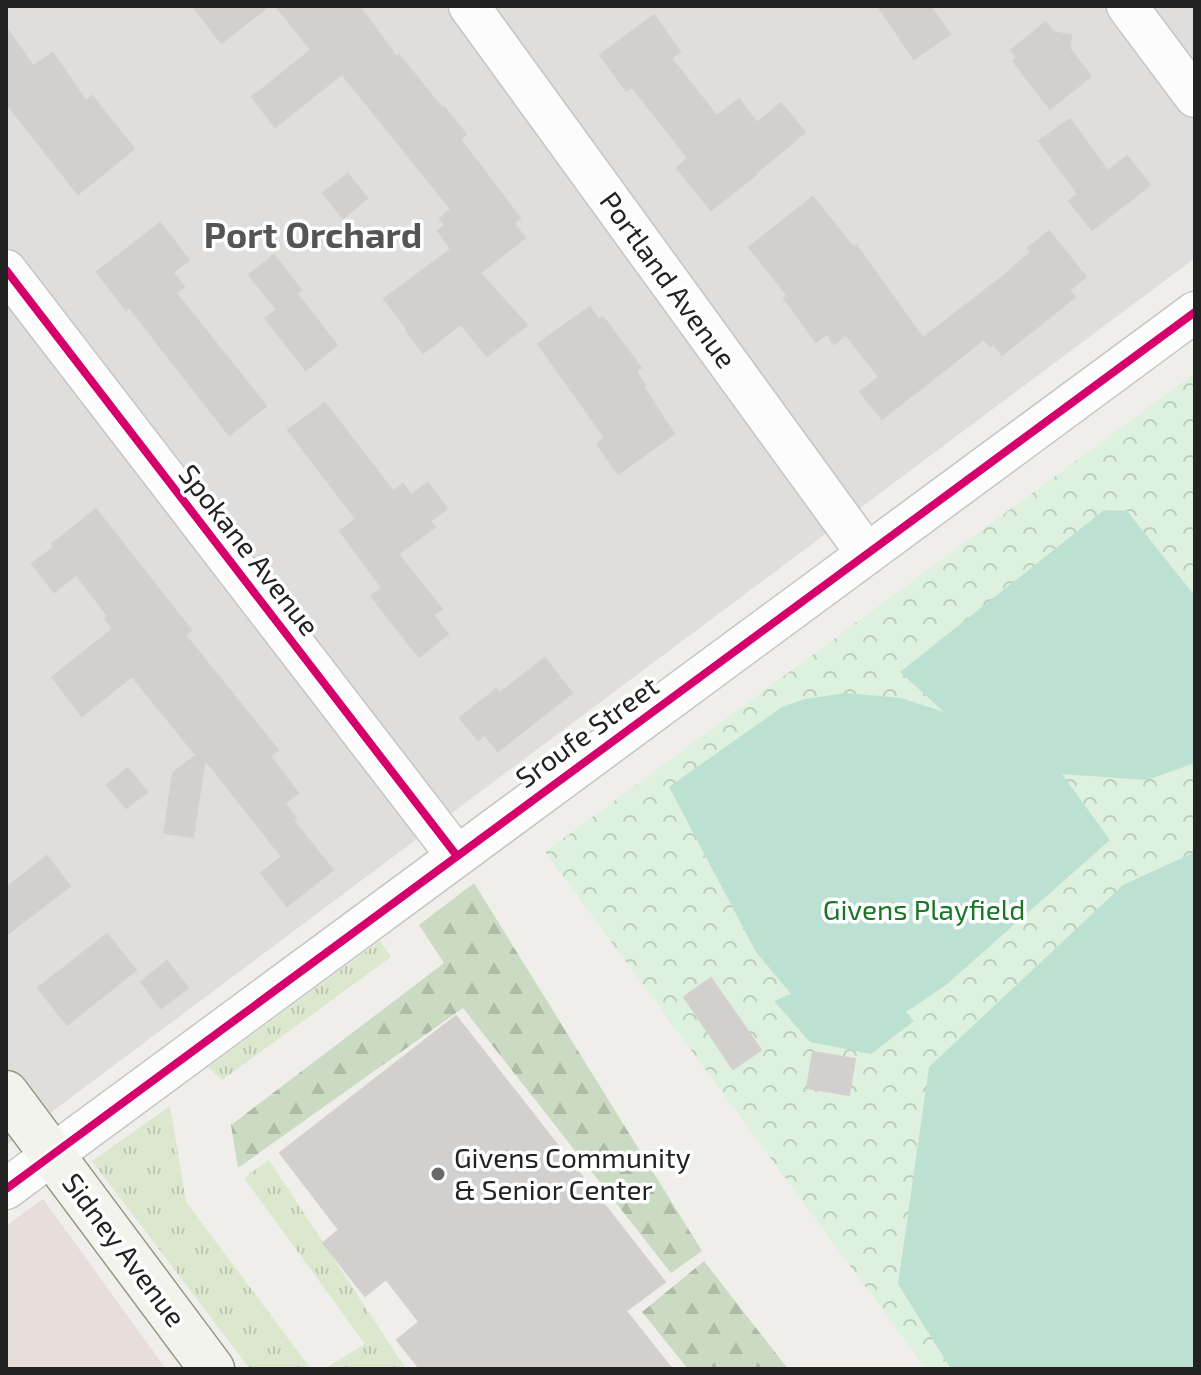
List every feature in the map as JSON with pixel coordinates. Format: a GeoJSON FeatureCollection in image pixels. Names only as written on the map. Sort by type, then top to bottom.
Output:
{"type":"FeatureCollection","features":[{"type":"Feature","properties":{"kind":"main road","name":"Sidney Avenue"},"geometry":{"type":"LineString","coordinates":[[6,1093],[212,1369]]}},
{"type":"Feature","properties":{"kind":"street","name":"Portland Avenue"},"geometry":{"type":"LineString","coordinates":[[469,6],[867,554]]}},
{"type":"Feature","properties":{"kind":"street"},"geometry":{"type":"LineString","coordinates":[[1127,6],[1195,97]]}},
{"type":"Feature","properties":{"kind":"street","name":"Spokane Avenue"},"geometry":{"type":"LineString","coordinates":[[6,270],[457,856]]}},
{"type":"Feature","properties":{"kind":"street","name":"Sroufe Street"},"geometry":{"type":"LineString","coordinates":[[6,1189],[1195,312]]}},
{"type":"Feature","properties":{"kind":"shaded area"},"geometry":{"type":"Polygon","coordinates":[[[6,6],[1195,6],[1195,258],[6,1146],[6,6]]]}},
{"type":"Feature","properties":{"kind":"shaded area"},"geometry":{"type":"Polygon","coordinates":[[[43,1199],[166,1369],[6,1369],[6,1226],[43,1199]]]}},
{"type":"Feature","properties":{"kind":"green space","name":"Givens Playfield"},"geometry":{"type":"Polygon","coordinates":[[[1195,373],[1195,1369],[926,1369],[545,852],[1195,373]]]}},
{"type":"Feature","properties":{"kind":"green space"},"geometry":{"type":"Polygon","coordinates":[[[1104,510],[1127,511],[1195,596],[1195,763],[1147,780],[1062,774],[1110,840],[946,985],[906,1012],[914,1021],[871,1054],[810,1042],[774,1001],[791,994],[756,952],[669,787],[782,707],[805,699],[846,693],[901,698],[944,712],[900,672],[1104,510]]]}},
{"type":"Feature","properties":{"kind":"green space"},"geometry":{"type":"Polygon","coordinates":[[[1195,852],[1195,1369],[951,1369],[898,1284],[929,1067],[1123,885],[1195,852]]]}},
{"type":"Feature","properties":{"kind":"green space"},"geometry":{"type":"Polygon","coordinates":[[[474,883],[702,1251],[671,1273],[463,1008],[238,1168],[231,1125],[444,963],[419,925],[474,883]]]}},
{"type":"Feature","properties":{"kind":"green space"},"geometry":{"type":"Polygon","coordinates":[[[380,941],[391,957],[222,1080],[208,1067],[380,941]]]}},
{"type":"Feature","properties":{"kind":"green space"},"geometry":{"type":"Polygon","coordinates":[[[170,1106],[186,1202],[311,1369],[250,1369],[92,1161],[170,1106]]]}},
{"type":"Feature","properties":{"kind":"green space"},"geometry":{"type":"Polygon","coordinates":[[[269,1160],[406,1369],[324,1369],[365,1344],[244,1178],[269,1160]]]}},
{"type":"Feature","properties":{"kind":"green space"},"geometry":{"type":"Polygon","coordinates":[[[704,1261],[788,1369],[688,1369],[642,1312],[704,1261]]]}},
{"type":"Feature","properties":{"kind":"building"},"geometry":{"type":"Polygon","coordinates":[[[193,6],[269,6],[221,43],[193,6]]]}},
{"type":"Feature","properties":{"kind":"building"},"geometry":{"type":"Polygon","coordinates":[[[276,6],[359,6],[397,57],[399,55],[466,134],[460,139],[520,218],[514,223],[525,238],[480,273],[527,325],[487,356],[461,324],[423,353],[384,299],[451,249],[438,231],[445,225],[440,218],[451,209],[342,74],[275,127],[252,97],[311,50],[276,6]]]}},
{"type":"Feature","properties":{"kind":"building"},"geometry":{"type":"Polygon","coordinates":[[[878,6],[930,6],[950,34],[914,59],[878,6]]]}},
{"type":"Feature","properties":{"kind":"building"},"geometry":{"type":"Polygon","coordinates":[[[654,15],[680,52],[671,58],[717,116],[739,99],[757,123],[781,103],[805,132],[711,210],[677,168],[688,158],[632,87],[626,91],[600,55],[654,15]]]}},
{"type":"Feature","properties":{"kind":"building"},"geometry":{"type":"Polygon","coordinates":[[[1046,22],[1053,32],[1071,35],[1070,49],[1091,76],[1050,109],[1013,61],[1017,58],[1011,50],[1046,22]]]}},
{"type":"Feature","properties":{"kind":"building"},"geometry":{"type":"Polygon","coordinates":[[[6,27],[33,66],[53,53],[86,101],[92,96],[134,149],[78,194],[6,103],[6,27]]]}},
{"type":"Feature","properties":{"kind":"building"},"geometry":{"type":"Polygon","coordinates":[[[1070,119],[1108,171],[1127,156],[1150,185],[1092,230],[1069,201],[1078,194],[1039,141],[1070,119]]]}},
{"type":"Feature","properties":{"kind":"building"},"geometry":{"type":"Polygon","coordinates":[[[348,174],[367,198],[343,218],[323,193],[348,174]]]}},
{"type":"Feature","properties":{"kind":"building"},"geometry":{"type":"Polygon","coordinates":[[[813,197],[853,247],[856,245],[923,338],[1006,274],[1031,252],[1028,248],[1049,231],[1086,277],[1069,290],[1075,297],[1002,355],[994,344],[990,346],[984,339],[882,419],[860,392],[879,377],[846,335],[834,344],[827,334],[816,342],[784,298],[787,295],[749,247],[813,197]]]}},
{"type":"Feature","properties":{"kind":"building"},"geometry":{"type":"Polygon","coordinates":[[[160,223],[189,260],[173,272],[184,287],[176,293],[266,406],[229,435],[129,307],[126,310],[97,272],[160,223]]]}},
{"type":"Feature","properties":{"kind":"building"},"geometry":{"type":"Polygon","coordinates":[[[274,255],[301,290],[292,298],[297,294],[337,345],[306,370],[265,318],[277,310],[249,275],[274,255]]]}},
{"type":"Feature","properties":{"kind":"building"},"geometry":{"type":"Polygon","coordinates":[[[590,307],[599,320],[603,317],[641,368],[636,371],[643,386],[674,434],[618,474],[597,444],[605,438],[538,344],[590,307]]]}},
{"type":"Feature","properties":{"kind":"building"},"geometry":{"type":"Polygon","coordinates":[[[325,403],[393,491],[403,484],[411,495],[428,483],[447,509],[430,521],[435,527],[398,554],[442,609],[433,615],[448,634],[419,657],[371,596],[382,588],[340,531],[356,519],[288,430],[325,403]]]}},
{"type":"Feature","properties":{"kind":"building"},"geometry":{"type":"Polygon","coordinates":[[[96,509],[191,630],[185,635],[278,750],[270,756],[298,793],[285,803],[296,818],[293,820],[333,870],[287,906],[261,873],[282,857],[205,759],[193,837],[164,833],[173,773],[196,755],[132,676],[82,716],[52,677],[113,629],[105,619],[108,616],[76,575],[54,592],[32,564],[96,509]]]}},
{"type":"Feature","properties":{"kind":"building"},"geometry":{"type":"Polygon","coordinates":[[[545,658],[572,693],[498,751],[485,735],[478,740],[460,718],[496,689],[500,693],[545,658]]]}},
{"type":"Feature","properties":{"kind":"building"},"geometry":{"type":"Polygon","coordinates":[[[128,768],[147,792],[126,808],[107,785],[128,768]]]}},
{"type":"Feature","properties":{"kind":"building"},"geometry":{"type":"Polygon","coordinates":[[[47,856],[70,886],[6,935],[6,888],[47,856]]]}},
{"type":"Feature","properties":{"kind":"building"},"geometry":{"type":"Polygon","coordinates":[[[107,934],[136,970],[67,1025],[38,988],[107,934]]]}},
{"type":"Feature","properties":{"kind":"building"},"geometry":{"type":"Polygon","coordinates":[[[167,961],[188,988],[161,1008],[141,982],[167,961]]]}},
{"type":"Feature","properties":{"kind":"building"},"geometry":{"type":"Polygon","coordinates":[[[711,978],[761,1050],[733,1069],[684,997],[711,978]]]}},
{"type":"Feature","properties":{"kind":"building","name":"Givens Community & Senior Center"},"geometry":{"type":"Polygon","coordinates":[[[456,1016],[665,1282],[626,1311],[672,1369],[420,1369],[397,1340],[419,1322],[386,1279],[365,1296],[323,1243],[339,1230],[280,1153],[456,1016]]]}},
{"type":"Feature","properties":{"kind":"building"},"geometry":{"type":"Polygon","coordinates":[[[813,1052],[855,1059],[849,1095],[807,1088],[813,1052]]]}},
{"type":"Feature","properties":{"kind":"cycle path"},"geometry":{"type":"LineString","coordinates":[[6,270],[457,856]]}},
{"type":"Feature","properties":{"kind":"cycle path"},"geometry":{"type":"LineString","coordinates":[[6,1189],[1195,312]]}},
{"type":"Feature","properties":{"kind":"place","name":"Givens Community & Senior Center"},"geometry":{"type":"Point","coordinates":[438,1174]}},
{"type":"Feature","properties":{"kind":"district","name":"Port Orchard"},"geometry":{"type":"Point","coordinates":[313,235]}}]}
